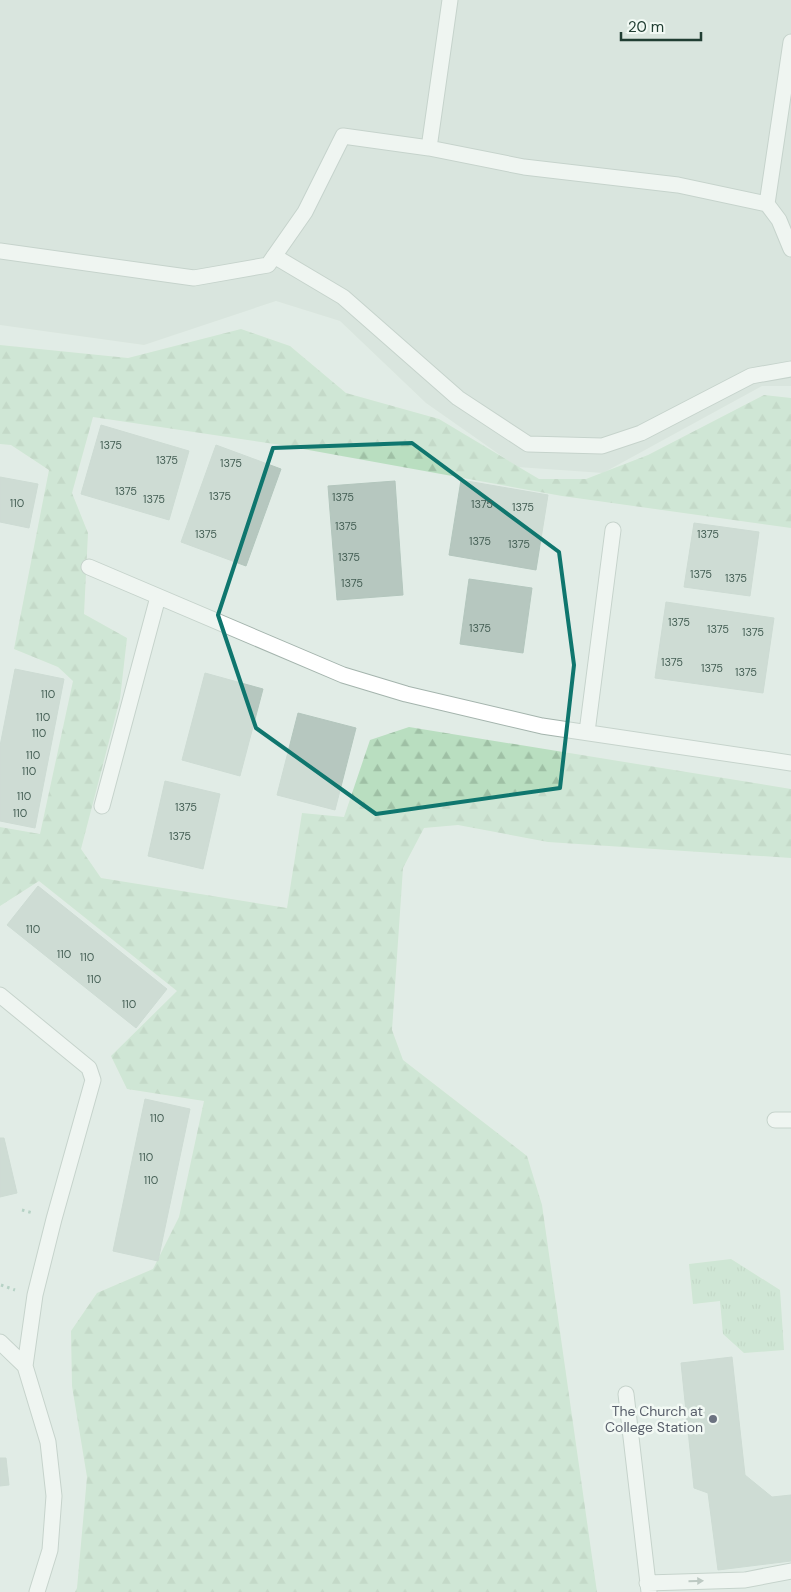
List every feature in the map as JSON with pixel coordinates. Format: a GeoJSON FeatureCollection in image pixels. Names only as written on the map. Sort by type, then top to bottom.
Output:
{"type":"FeatureCollection","features":[{"type":"Feature","properties":{"kind":"lane"},"geometry":{"type":"LineString","coordinates":[[429,148],[450,0]]}},
{"type":"Feature","properties":{"kind":"lane"},"geometry":{"type":"LineString","coordinates":[[767,204],[791,42]]}},
{"type":"Feature","properties":{"kind":"lane"},"geometry":{"type":"LineString","coordinates":[[0,251],[194,278],[268,265],[305,212],[343,136],[429,148],[524,167],[678,185],[767,204],[779,220],[791,249]]}},
{"type":"Feature","properties":{"kind":"lane"},"geometry":{"type":"LineString","coordinates":[[274,256],[343,297],[458,398],[528,444],[602,446],[641,432],[751,376],[791,369]]}},
{"type":"Feature","properties":{"kind":"lane"},"geometry":{"type":"LineString","coordinates":[[587,732],[613,530]]}},
{"type":"Feature","properties":{"kind":"lane"},"geometry":{"type":"LineString","coordinates":[[89,567],[342,675],[406,694],[542,726],[791,763]]}},
{"type":"Feature","properties":{"kind":"lane"},"geometry":{"type":"LineString","coordinates":[[102,806],[158,596]]}},
{"type":"Feature","properties":{"kind":"lane"},"geometry":{"type":"LineString","coordinates":[[0,995],[89,1068],[93,1080],[54,1219],[35,1296],[25,1366],[48,1442],[54,1496],[50,1550],[38,1592]]}},
{"type":"Feature","properties":{"kind":"lane"},"geometry":{"type":"LineString","coordinates":[[775,1120],[791,1120]]}},
{"type":"Feature","properties":{"kind":"lane"},"geometry":{"type":"LineString","coordinates":[[0,1342],[25,1366]]}},
{"type":"Feature","properties":{"kind":"lane"},"geometry":{"type":"LineString","coordinates":[[626,1394],[648,1587],[745,1580],[791,1571]]}},
{"type":"Feature","properties":{"kind":"highlighted area"},"geometry":{"type":"Polygon","coordinates":[[[412,443],[559,552],[574,665],[560,788],[376,814],[256,728],[218,615],[273,448],[412,443]]]}},
{"type":"Feature","properties":{"kind":"shaded area"},"geometry":{"type":"Polygon","coordinates":[[[0,0],[791,0],[791,386],[762,386],[603,473],[517,467],[426,403],[340,321],[276,301],[144,345],[0,325],[0,0]]]}},
{"type":"Feature","properties":{"kind":"green space"},"geometry":{"type":"Polygon","coordinates":[[[241,329],[290,346],[346,393],[439,419],[539,479],[586,479],[648,455],[764,395],[791,398],[791,528],[562,496],[281,445],[93,417],[72,493],[88,533],[84,614],[127,638],[120,699],[81,849],[101,878],[287,908],[302,813],[344,817],[370,740],[409,727],[791,789],[791,858],[548,842],[458,825],[424,828],[403,868],[392,1030],[403,1060],[527,1156],[542,1205],[597,1592],[75,1592],[77,1588],[87,1477],[72,1386],[71,1331],[97,1293],[153,1269],[179,1217],[204,1101],[127,1089],[111,1056],[177,991],[39,881],[0,906],[0,827],[40,834],[73,681],[58,667],[14,649],[49,470],[11,445],[0,444],[0,345],[128,358],[241,329]]]}},
{"type":"Feature","properties":{"kind":"green space"},"geometry":{"type":"Polygon","coordinates":[[[731,1259],[780,1290],[784,1350],[744,1353],[723,1334],[720,1301],[693,1304],[689,1264],[731,1259]]]}},
{"type":"Feature","properties":{"kind":"building"},"geometry":{"type":"Polygon","coordinates":[[[101,425],[189,451],[169,520],[81,494],[101,425]]]}},
{"type":"Feature","properties":{"kind":"building"},"geometry":{"type":"Polygon","coordinates":[[[216,445],[281,469],[246,566],[181,542],[216,445]]]}},
{"type":"Feature","properties":{"kind":"building"},"geometry":{"type":"Polygon","coordinates":[[[0,477],[38,484],[29,528],[0,522],[0,477]]]}},
{"type":"Feature","properties":{"kind":"building"},"geometry":{"type":"Polygon","coordinates":[[[461,480],[548,495],[536,570],[449,555],[461,480]]]}},
{"type":"Feature","properties":{"kind":"building"},"geometry":{"type":"Polygon","coordinates":[[[395,481],[403,595],[337,600],[328,486],[395,481]]]}},
{"type":"Feature","properties":{"kind":"building"},"geometry":{"type":"Polygon","coordinates":[[[694,523],[759,532],[750,596],[684,587],[694,523]]]}},
{"type":"Feature","properties":{"kind":"building"},"geometry":{"type":"Polygon","coordinates":[[[469,579],[532,588],[523,653],[460,644],[469,579]]]}},
{"type":"Feature","properties":{"kind":"building"},"geometry":{"type":"Polygon","coordinates":[[[666,602],[774,618],[763,693],[655,678],[666,602]]]}},
{"type":"Feature","properties":{"kind":"building"},"geometry":{"type":"Polygon","coordinates":[[[15,669],[64,679],[35,828],[0,821],[0,746],[15,669]]]}},
{"type":"Feature","properties":{"kind":"building"},"geometry":{"type":"Polygon","coordinates":[[[205,673],[263,689],[240,776],[182,760],[205,673]]]}},
{"type":"Feature","properties":{"kind":"building"},"geometry":{"type":"Polygon","coordinates":[[[298,713],[356,728],[335,810],[277,795],[298,713]]]}},
{"type":"Feature","properties":{"kind":"building"},"geometry":{"type":"Polygon","coordinates":[[[165,781],[220,794],[203,869],[148,856],[165,781]]]}},
{"type":"Feature","properties":{"kind":"building"},"geometry":{"type":"Polygon","coordinates":[[[38,886],[167,989],[136,1028],[7,925],[38,886]]]}},
{"type":"Feature","properties":{"kind":"building"},"geometry":{"type":"Polygon","coordinates":[[[145,1099],[190,1109],[158,1261],[113,1251],[145,1099]]]}},
{"type":"Feature","properties":{"kind":"building"},"geometry":{"type":"Polygon","coordinates":[[[0,1138],[4,1138],[17,1193],[0,1197],[0,1138]]]}},
{"type":"Feature","properties":{"kind":"building","name":"The Church at College Station"},"geometry":{"type":"Polygon","coordinates":[[[732,1357],[745,1475],[772,1497],[791,1495],[791,1561],[718,1570],[708,1493],[694,1488],[681,1363],[732,1357]]]}},
{"type":"Feature","properties":{"kind":"building"},"geometry":{"type":"Polygon","coordinates":[[[0,1458],[6,1458],[9,1485],[0,1486],[0,1458]]]}},
{"type":"Feature","properties":{"kind":"place","name":"The Church at College Station"},"geometry":{"type":"Point","coordinates":[713,1419]}}]}
